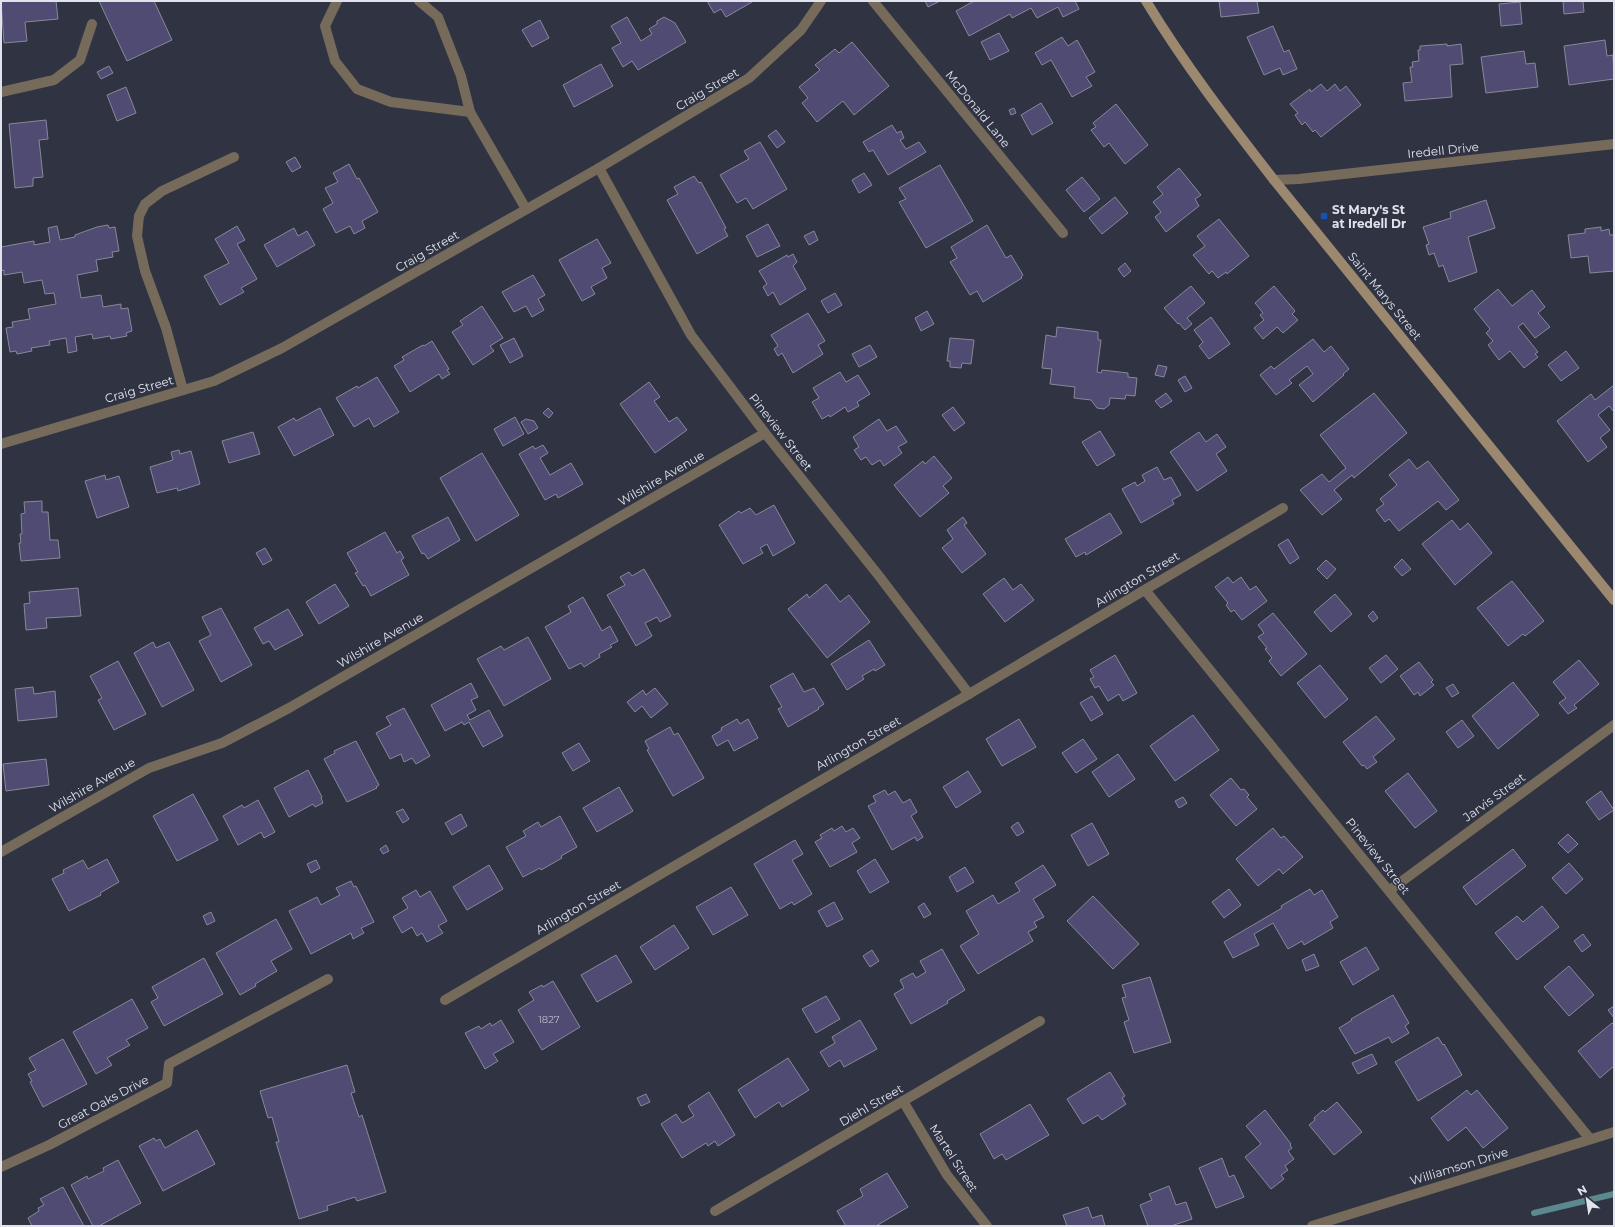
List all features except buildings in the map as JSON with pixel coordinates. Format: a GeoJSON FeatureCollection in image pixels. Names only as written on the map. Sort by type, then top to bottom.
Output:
{"type":"FeatureCollection","features":[{"type":"Feature","properties":{"kind":"main road","name":"Saint Marys Street"},"geometry":{"type":"LineString","coordinates":[[1146,1],[1172,43],[1227,120],[1614,600]]}},
{"type":"Feature","properties":{"kind":"street"},"geometry":{"type":"LineString","coordinates":[[337,1],[325,26],[335,61],[357,89],[391,102],[470,112]]}},
{"type":"Feature","properties":{"kind":"street"},"geometry":{"type":"LineString","coordinates":[[419,1],[438,17],[461,76],[470,112],[526,209]]}},
{"type":"Feature","properties":{"kind":"street","name":"Craig Street"},"geometry":{"type":"LineString","coordinates":[[1,444],[214,381],[282,348],[599,168],[749,78],[801,30],[820,1]]}},
{"type":"Feature","properties":{"kind":"street","name":"McDonald Lane"},"geometry":{"type":"LineString","coordinates":[[873,1],[1063,233]]}},
{"type":"Feature","properties":{"kind":"street"},"geometry":{"type":"LineString","coordinates":[[1,92],[54,80],[80,60],[92,24]]}},
{"type":"Feature","properties":{"kind":"street","name":"Iredell Drive"},"geometry":{"type":"LineString","coordinates":[[1274,180],[1299,179],[1614,144]]}},
{"type":"Feature","properties":{"kind":"street"},"geometry":{"type":"LineString","coordinates":[[183,390],[166,328],[145,271],[137,236],[139,216],[145,204],[162,191],[234,157]]}},
{"type":"Feature","properties":{"kind":"street","name":"Pineview Street"},"geometry":{"type":"LineString","coordinates":[[599,168],[691,334],[764,433],[879,576],[968,694]]}},
{"type":"Feature","properties":{"kind":"street","name":"Wilshire Avenue"},"geometry":{"type":"LineString","coordinates":[[1,852],[149,768],[222,742],[289,708],[764,433]]}},
{"type":"Feature","properties":{"kind":"street","name":"Arlington Street"},"geometry":{"type":"LineString","coordinates":[[445,1000],[1283,508]]}},
{"type":"Feature","properties":{"kind":"street","name":"Pineview Street"},"geometry":{"type":"LineString","coordinates":[[1145,590],[1390,890],[1590,1139]]}},
{"type":"Feature","properties":{"kind":"street","name":"Jarvis Street"},"geometry":{"type":"LineString","coordinates":[[1390,890],[1614,725]]}},
{"type":"Feature","properties":{"kind":"street","name":"Great Oaks Drive"},"geometry":{"type":"LineString","coordinates":[[1,1167],[49,1145],[167,1083],[169,1064],[328,979]]}},
{"type":"Feature","properties":{"kind":"street","name":"Diehl Street"},"geometry":{"type":"LineString","coordinates":[[715,1211],[1040,1021]]}},
{"type":"Feature","properties":{"kind":"street","name":"Martel Street"},"geometry":{"type":"LineString","coordinates":[[903,1101],[947,1175],[987,1226]]}},
{"type":"Feature","properties":{"kind":"street","name":"Williamson Drive"},"geometry":{"type":"LineString","coordinates":[[1312,1226],[1614,1132]]}},
{"type":"Feature","properties":{"kind":"waterway"},"geometry":{"type":"LineString","coordinates":[[1534,1213],[1614,1194]]}},
{"type":"Feature","properties":{"kind":"place","name":"St Mary's St at Iredell Dr"},"geometry":{"type":"Point","coordinates":[1324,216]}}]}
